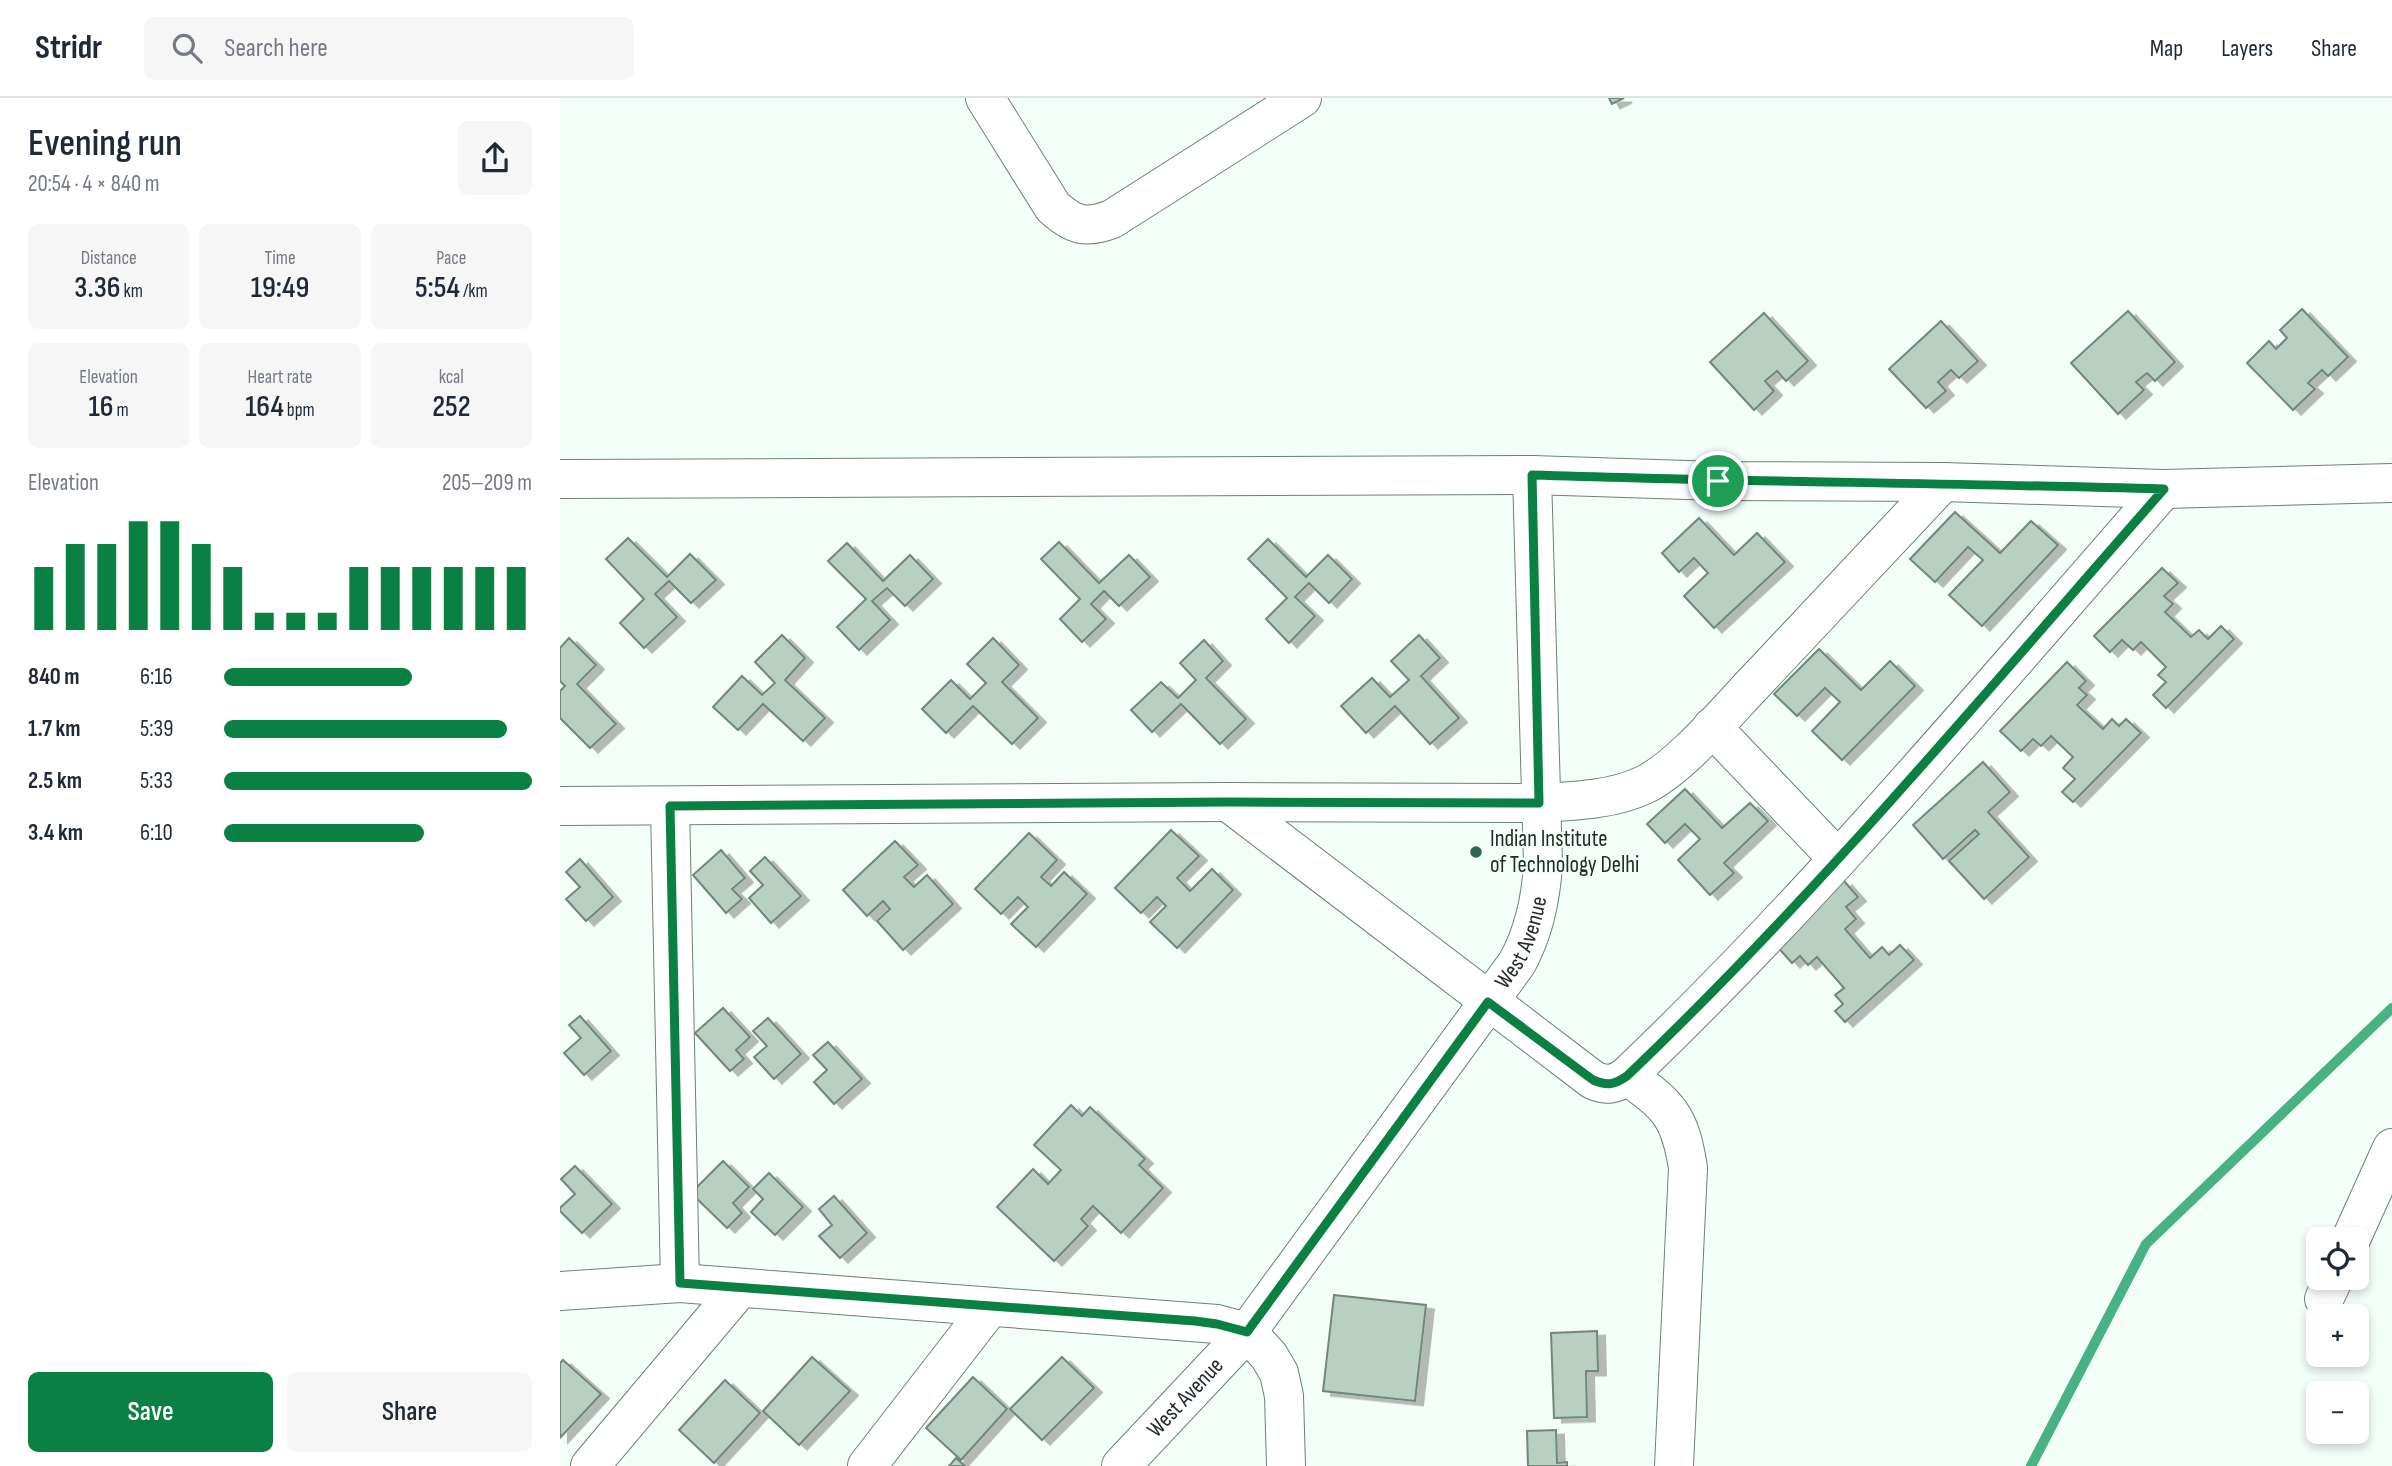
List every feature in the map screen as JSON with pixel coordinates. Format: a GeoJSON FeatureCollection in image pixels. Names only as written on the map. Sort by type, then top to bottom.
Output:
{"type":"FeatureCollection","features":[{"type":"Feature","properties":{"kind":"lane"},"geometry":{"type":"LineString","coordinates":[[985,98],[1053,207],[1068,220],[1083,225],[1097,225],[1112,219],[1302,98]]}},
{"type":"Feature","properties":{"kind":"lane"},"geometry":{"type":"LineString","coordinates":[[560,479],[1532,475],[1718,481],[1943,482],[2164,489],[2392,483]]}},
{"type":"Feature","properties":{"kind":"lane","name":"West Avenue"},"geometry":{"type":"LineString","coordinates":[[1121,1466],[1247,1332],[1517,963],[1525,948],[1538,910],[1543,864],[1539,803],[1532,475]]}},
{"type":"Feature","properties":{"kind":"lane"},"geometry":{"type":"LineString","coordinates":[[560,806],[1539,803],[1586,800],[1642,786],[1661,776],[1712,727],[1943,482]]}},
{"type":"Feature","properties":{"kind":"lane"},"geometry":{"type":"LineString","coordinates":[[1228,802],[1593,1080],[1610,1085],[1617,1083],[1694,1013],[1838,859],[2164,489]]}},
{"type":"Feature","properties":{"kind":"lane"},"geometry":{"type":"LineString","coordinates":[[1712,727],[1838,859]]}},
{"type":"Feature","properties":{"kind":"lane"},"geometry":{"type":"LineString","coordinates":[[670,806],[680,1283]]}},
{"type":"Feature","properties":{"kind":"lane"},"geometry":{"type":"LineString","coordinates":[[1627,1076],[1665,1104],[1677,1125],[1688,1168],[1674,1466]]}},
{"type":"Feature","properties":{"kind":"lane"},"geometry":{"type":"LineString","coordinates":[[2356,1227],[2392,1148]]}},
{"type":"Feature","properties":{"kind":"lane"},"geometry":{"type":"LineString","coordinates":[[560,1291],[680,1283],[1217,1324],[1247,1332],[1269,1356],[1279,1373],[1284,1396],[1286,1466]]}},
{"type":"Feature","properties":{"kind":"lane"},"geometry":{"type":"LineString","coordinates":[[590,1466],[740,1288]]}},
{"type":"Feature","properties":{"kind":"lane"},"geometry":{"type":"LineString","coordinates":[[867,1466],[990,1307]]}},
{"type":"Feature","properties":{"kind":"building"},"geometry":{"type":"Polygon","coordinates":[[[1609,98],[1624,98],[1612,104],[1609,98]]]}},
{"type":"Feature","properties":{"kind":"building"},"geometry":{"type":"Polygon","coordinates":[[[2302,309],[2348,357],[2328,376],[2322,370],[2308,383],[2315,389],[2293,410],[2247,363],[2269,341],[2276,349],[2287,338],[2280,330],[2302,309]]]}},
{"type":"Feature","properties":{"kind":"building"},"geometry":{"type":"Polygon","coordinates":[[[2128,311],[2175,362],[2155,381],[2147,373],[2136,382],[2144,390],[2118,414],[2071,363],[2128,311]]]}},
{"type":"Feature","properties":{"kind":"building"},"geometry":{"type":"Polygon","coordinates":[[[1764,313],[1808,361],[1786,381],[1777,371],[1765,381],[1774,391],[1754,410],[1710,362],[1764,313]]]}},
{"type":"Feature","properties":{"kind":"building"},"geometry":{"type":"Polygon","coordinates":[[[1941,321],[1978,361],[1959,378],[1951,370],[1938,382],[1946,391],[1926,408],[1889,369],[1941,321]]]}},
{"type":"Feature","properties":{"kind":"building"},"geometry":{"type":"Polygon","coordinates":[[[1955,512],[2000,553],[2031,521],[2058,545],[1982,626],[1949,595],[1983,560],[1968,547],[1935,582],[1910,559],[1955,512]]]}},
{"type":"Feature","properties":{"kind":"building"},"geometry":{"type":"Polygon","coordinates":[[[1699,518],[1734,555],[1757,533],[1785,562],[1714,628],[1684,596],[1708,573],[1694,558],[1679,572],[1662,553],[1699,518]]]}},
{"type":"Feature","properties":{"kind":"building"},"geometry":{"type":"Polygon","coordinates":[[[628,538],[667,577],[690,554],[716,580],[691,603],[669,581],[655,594],[677,617],[644,648],[620,623],[644,599],[606,559],[628,538]]]}},
{"type":"Feature","properties":{"kind":"building"},"geometry":{"type":"Polygon","coordinates":[[[1268,539],[1306,577],[1328,555],[1352,579],[1329,603],[1309,583],[1295,597],[1315,616],[1289,643],[1266,619],[1287,598],[1248,559],[1268,539]]]}},
{"type":"Feature","properties":{"kind":"building"},"geometry":{"type":"Polygon","coordinates":[[[1059,542],[1099,583],[1129,555],[1150,577],[1119,606],[1104,591],[1091,604],[1106,619],[1082,642],[1060,619],[1080,599],[1041,559],[1059,542]]]}},
{"type":"Feature","properties":{"kind":"building"},"geometry":{"type":"Polygon","coordinates":[[[847,543],[883,581],[910,555],[933,579],[905,606],[887,588],[872,601],[890,620],[859,650],[837,627],[866,599],[828,561],[847,543]]]}},
{"type":"Feature","properties":{"kind":"building"},"geometry":{"type":"Polygon","coordinates":[[[2162,568],[2178,583],[2164,596],[2173,604],[2165,612],[2191,637],[2199,630],[2208,639],[2221,626],[2234,639],[2166,708],[2153,695],[2166,682],[2158,675],[2166,667],[2141,642],[2133,650],[2122,640],[2110,652],[2094,636],[2162,568]]]}},
{"type":"Feature","properties":{"kind":"building"},"geometry":{"type":"Polygon","coordinates":[[[782,635],[805,658],[785,680],[825,718],[803,741],[763,704],[738,730],[713,707],[742,676],[762,695],[775,683],[755,662],[782,635]]]}},
{"type":"Feature","properties":{"kind":"building"},"geometry":{"type":"Polygon","coordinates":[[[1419,635],[1440,658],[1421,676],[1459,718],[1430,744],[1395,706],[1366,733],[1341,706],[1372,678],[1390,697],[1409,680],[1391,661],[1419,635]]]}},
{"type":"Feature","properties":{"kind":"building"},"geometry":{"type":"Polygon","coordinates":[[[569,638],[596,665],[577,684],[616,724],[590,748],[560,718],[560,691],[565,686],[560,681],[560,648],[569,638]]]}},
{"type":"Feature","properties":{"kind":"building"},"geometry":{"type":"Polygon","coordinates":[[[993,638],[1019,665],[1002,682],[1038,718],[1012,744],[973,706],[946,733],[922,709],[951,680],[970,699],[986,683],[967,664],[993,638]]]}},
{"type":"Feature","properties":{"kind":"building"},"geometry":{"type":"Polygon","coordinates":[[[1204,640],[1223,661],[1206,678],[1246,719],[1220,744],[1181,704],[1152,732],[1131,710],[1161,682],[1178,698],[1196,680],[1180,663],[1204,640]]]}},
{"type":"Feature","properties":{"kind":"building"},"geometry":{"type":"Polygon","coordinates":[[[1819,649],[1861,690],[1890,661],[1915,686],[1842,760],[1812,731],[1840,702],[1825,688],[1797,716],[1774,694],[1819,649]]]}},
{"type":"Feature","properties":{"kind":"building"},"geometry":{"type":"Polygon","coordinates":[[[2067,662],[2086,681],[2079,688],[2087,695],[2077,705],[2103,729],[2112,719],[2119,726],[2126,719],[2141,733],[2073,802],[2062,792],[2075,779],[2063,768],[2073,757],[2051,736],[2041,746],[2033,739],[2021,751],[2000,731],[2067,662]]]}},
{"type":"Feature","properties":{"kind":"building"},"geometry":{"type":"Polygon","coordinates":[[[1983,762],[2010,792],[1988,812],[2029,857],[1984,899],[1949,861],[1979,834],[1975,830],[1943,859],[1913,825],[1983,762]]]}},
{"type":"Feature","properties":{"kind":"building"},"geometry":{"type":"Polygon","coordinates":[[[1685,789],[1722,828],[1750,803],[1768,821],[1724,863],[1734,873],[1710,895],[1678,860],[1700,839],[1685,824],[1665,843],[1647,824],[1685,789]]]}},
{"type":"Feature","properties":{"kind":"building"},"geometry":{"type":"Polygon","coordinates":[[[1171,830],[1199,856],[1177,878],[1190,891],[1212,869],[1233,890],[1177,948],[1150,922],[1166,906],[1157,897],[1141,913],[1115,888],[1171,830]]]}},
{"type":"Feature","properties":{"kind":"building"},"geometry":{"type":"Polygon","coordinates":[[[1029,833],[1057,860],[1041,877],[1051,886],[1064,872],[1087,894],[1036,947],[1011,924],[1028,907],[1018,897],[1001,914],[975,889],[1029,833]]]}},
{"type":"Feature","properties":{"kind":"building"},"geometry":{"type":"Polygon","coordinates":[[[895,841],[918,865],[904,877],[914,887],[927,875],[953,904],[903,950],[877,921],[890,909],[883,901],[867,916],[843,890],[895,841]]]}},
{"type":"Feature","properties":{"kind":"building"},"geometry":{"type":"Polygon","coordinates":[[[721,850],[745,878],[732,889],[742,899],[726,913],[693,875],[721,850]]]}},
{"type":"Feature","properties":{"kind":"building"},"geometry":{"type":"Polygon","coordinates":[[[765,857],[801,896],[771,923],[749,898],[763,885],[750,871],[765,857]]]}},
{"type":"Feature","properties":{"kind":"building"},"geometry":{"type":"Polygon","coordinates":[[[580,859],[613,897],[586,921],[566,899],[580,887],[566,872],[580,859]]]}},
{"type":"Feature","properties":{"kind":"building"},"geometry":{"type":"Polygon","coordinates":[[[1844,881],[1858,897],[1846,907],[1856,919],[1845,929],[1870,958],[1882,947],[1889,955],[1900,945],[1914,960],[1845,1022],[1835,1011],[1843,1004],[1835,995],[1844,988],[1817,957],[1808,965],[1800,956],[1792,963],[1774,943],[1844,881]]]}},
{"type":"Feature","properties":{"kind":"building"},"geometry":{"type":"Polygon","coordinates":[[[723,1008],[750,1037],[736,1050],[744,1059],[730,1071],[695,1033],[723,1008]]]}},
{"type":"Feature","properties":{"kind":"building"},"geometry":{"type":"Polygon","coordinates":[[[580,1016],[611,1051],[584,1075],[564,1053],[581,1038],[569,1025],[580,1016]]]}},
{"type":"Feature","properties":{"kind":"building"},"geometry":{"type":"Polygon","coordinates":[[[768,1018],[801,1054],[774,1079],[754,1057],[767,1046],[753,1031],[768,1018]]]}},
{"type":"Feature","properties":{"kind":"building"},"geometry":{"type":"Polygon","coordinates":[[[828,1042],[862,1079],[834,1104],[814,1082],[827,1070],[813,1055],[828,1042]]]}},
{"type":"Feature","properties":{"kind":"building"},"geometry":{"type":"Polygon","coordinates":[[[1071,1105],[1082,1116],[1090,1107],[1145,1159],[1139,1165],[1163,1188],[1121,1233],[1093,1206],[1081,1219],[1088,1226],[1054,1261],[997,1207],[1033,1169],[1048,1184],[1061,1170],[1034,1145],[1071,1105]]]}},
{"type":"Feature","properties":{"kind":"building"},"geometry":{"type":"Polygon","coordinates":[[[723,1161],[749,1187],[733,1203],[742,1213],[727,1228],[691,1193],[723,1161]]]}},
{"type":"Feature","properties":{"kind":"building"},"geometry":{"type":"Polygon","coordinates":[[[575,1166],[612,1204],[582,1233],[560,1211],[575,1194],[561,1179],[575,1166]]]}},
{"type":"Feature","properties":{"kind":"building"},"geometry":{"type":"Polygon","coordinates":[[[769,1173],[803,1207],[775,1235],[751,1212],[763,1199],[753,1189],[769,1173]]]}},
{"type":"Feature","properties":{"kind":"building"},"geometry":{"type":"Polygon","coordinates":[[[834,1196],[867,1233],[840,1258],[819,1236],[832,1225],[819,1209],[834,1196]]]}},
{"type":"Feature","properties":{"kind":"building"},"geometry":{"type":"Polygon","coordinates":[[[1334,1295],[1426,1305],[1415,1401],[1323,1391],[1334,1295]]]}},
{"type":"Feature","properties":{"kind":"building"},"geometry":{"type":"Polygon","coordinates":[[[1597,1331],[1598,1371],[1586,1371],[1587,1417],[1554,1418],[1551,1333],[1597,1331]]]}},
{"type":"Feature","properties":{"kind":"building"},"geometry":{"type":"Polygon","coordinates":[[[812,1357],[850,1391],[799,1445],[763,1411],[812,1357]]]}},
{"type":"Feature","properties":{"kind":"building"},"geometry":{"type":"Polygon","coordinates":[[[1062,1357],[1094,1388],[1042,1440],[1010,1409],[1062,1357]]]}},
{"type":"Feature","properties":{"kind":"building"},"geometry":{"type":"Polygon","coordinates":[[[563,1360],[601,1394],[560,1438],[560,1363],[563,1360]]]}},
{"type":"Feature","properties":{"kind":"building"},"geometry":{"type":"Polygon","coordinates":[[[973,1377],[1007,1409],[961,1460],[926,1428],[973,1377]]]}},
{"type":"Feature","properties":{"kind":"building"},"geometry":{"type":"Polygon","coordinates":[[[725,1380],[760,1413],[714,1463],[679,1430],[725,1380]]]}},
{"type":"Feature","properties":{"kind":"building"},"geometry":{"type":"Polygon","coordinates":[[[1556,1430],[1557,1463],[1567,1462],[1567,1466],[1528,1466],[1527,1431],[1556,1430]]]}},
{"type":"Feature","properties":{"kind":"building"},"geometry":{"type":"Polygon","coordinates":[[[956,1458],[965,1466],[949,1466],[956,1458]]]}},
{"type":"Feature","properties":{"kind":"waterway"},"geometry":{"type":"LineString","coordinates":[[2031,1466],[2146,1244],[2392,1008]]}},
{"type":"Feature","properties":{"kind":"place","name":"Indian Institute of Technology Delhi"},"geometry":{"type":"Point","coordinates":[1476,852]}},
{"type":"Feature","properties":{"kind":"route"},"geometry":{"type":"LineString","coordinates":[[1532,475],[1718,481],[1943,482],[2164,489],[1838,859],[1694,1013],[1627,1076],[1610,1085],[1593,1080],[1488,1002],[1247,1332],[1195,1321],[680,1283],[670,806],[1539,803],[1532,475]]}}]}
